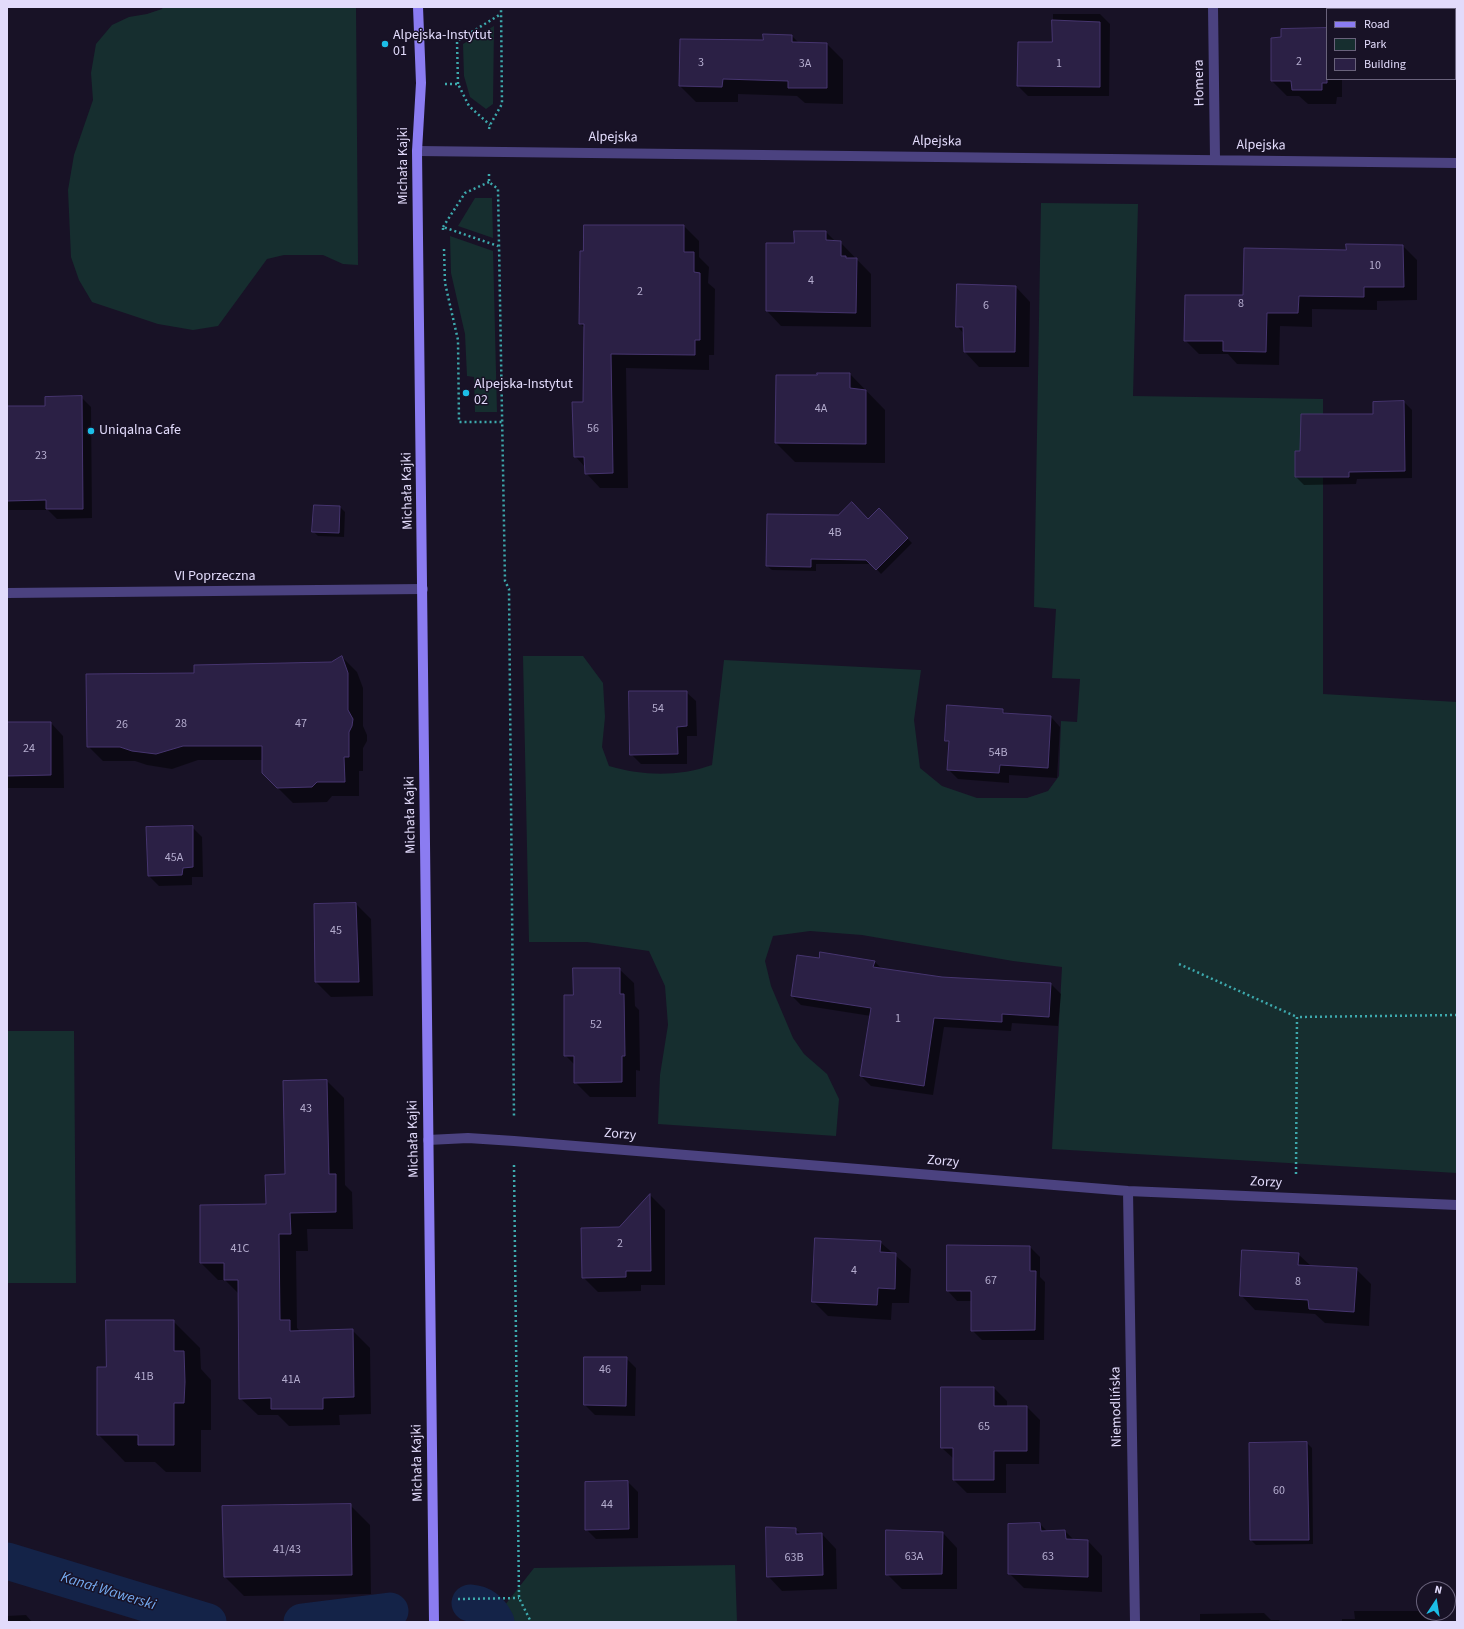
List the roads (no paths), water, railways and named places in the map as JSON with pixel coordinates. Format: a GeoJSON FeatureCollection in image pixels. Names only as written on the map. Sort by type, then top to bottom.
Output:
{"type":"FeatureCollection","features":[{"type":"Feature","properties":{"kind":"street","name":"Michała Kajki"},"geometry":{"type":"LineString","coordinates":[[418,7],[420,83],[417,151],[434,1622]]}},
{"type":"Feature","properties":{"kind":"street","name":"Homera"},"geometry":{"type":"LineString","coordinates":[[1214,7],[1215,159]]}},
{"type":"Feature","properties":{"kind":"street","name":"Alpejska"},"geometry":{"type":"LineString","coordinates":[[417,151],[1457,162]]}},
{"type":"Feature","properties":{"kind":"street","name":"VI Poprzeczna"},"geometry":{"type":"LineString","coordinates":[[7,594],[423,589]]}},
{"type":"Feature","properties":{"kind":"street","name":"Zorzy"},"geometry":{"type":"LineString","coordinates":[[428,1140],[468,1138],[514,1141],[1128,1191],[1457,1205]]}},
{"type":"Feature","properties":{"kind":"street","name":"Niemodlińska"},"geometry":{"type":"LineString","coordinates":[[1128,1191],[1135,1622]]}},
{"type":"Feature","properties":{"kind":"waterway","name":"Kanał Wawerski"},"geometry":{"type":"LineString","coordinates":[[7,1561],[208,1622]]}},
{"type":"Feature","properties":{"kind":"waterway","name":"Kanał Wawerski"},"geometry":{"type":"LineString","coordinates":[[470,1603],[486,1608],[496,1622]]}},
{"type":"Feature","properties":{"kind":"waterway","name":"Kanał Wawerski"},"geometry":{"type":"LineString","coordinates":[[302,1622],[390,1611]]}},
{"type":"Feature","properties":{"kind":"place","name":"Alpejska-Instytut 01"},"geometry":{"type":"Point","coordinates":[385,44]}},
{"type":"Feature","properties":{"kind":"place","name":"Alpejska-Instytut 02"},"geometry":{"type":"Point","coordinates":[466,393]}},
{"type":"Feature","properties":{"kind":"place","name":"Uniqalna Cafe"},"geometry":{"type":"Point","coordinates":[91,431]}}]}
